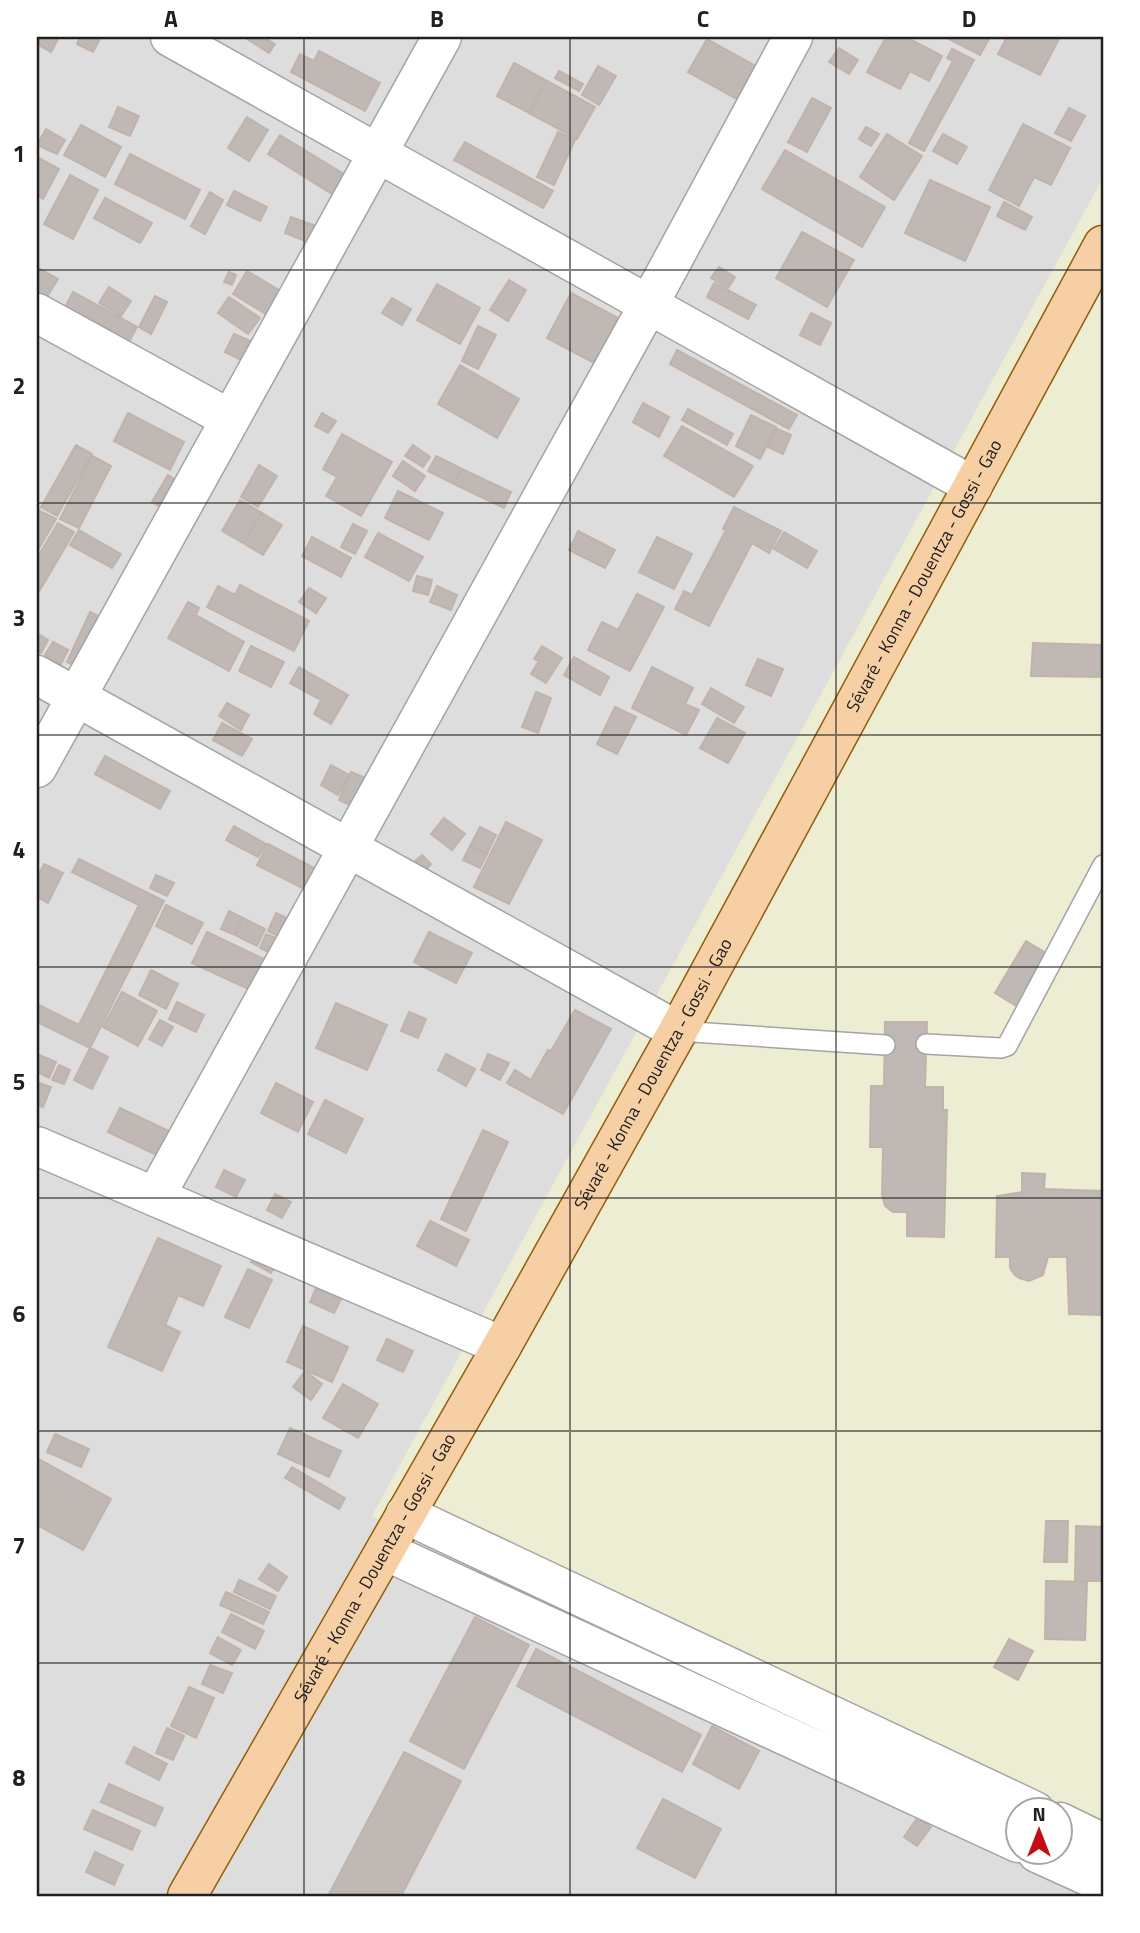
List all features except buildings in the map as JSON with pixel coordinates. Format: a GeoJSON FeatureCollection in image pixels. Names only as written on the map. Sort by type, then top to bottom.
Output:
{"type":"FeatureCollection","features":[{"type":"Feature","properties":{"kind":"main road","name":"Sévaré - Konna - Douentza - Gossi - Gao"},"geometry":{"type":"LineString","coordinates":[[187,1896],[502,1346],[678,1031],[1103,245]]}},
{"type":"Feature","properties":{"kind":"street"},"geometry":{"type":"LineString","coordinates":[[170,37],[973,486]]}},
{"type":"Feature","properties":{"kind":"street"},"geometry":{"type":"LineString","coordinates":[[37,768],[442,37]]}},
{"type":"Feature","properties":{"kind":"street"},"geometry":{"type":"LineString","coordinates":[[155,1198],[649,304],[793,37]]}},
{"type":"Feature","properties":{"kind":"street"},"geometry":{"type":"LineString","coordinates":[[37,313],[230,419]]}},
{"type":"Feature","properties":{"kind":"street"},"geometry":{"type":"LineString","coordinates":[[37,675],[678,1031]]}},
{"type":"Feature","properties":{"kind":"street"},"geometry":{"type":"LineString","coordinates":[[37,1146],[502,1346]]}},
{"type":"Feature","properties":{"kind":"street"},"geometry":{"type":"LineString","coordinates":[[405,1514],[1005,1797]]}},
{"type":"Feature","properties":{"kind":"street"},"geometry":{"type":"LineString","coordinates":[[385,1551],[1004,1837]]}},
{"type":"Feature","properties":{"kind":"street"},"geometry":{"type":"LineString","coordinates":[[1074,1829],[1103,1843]]}},
{"type":"Feature","properties":{"kind":"street"},"geometry":{"type":"LineString","coordinates":[[1068,1867],[1103,1883]]}},
{"type":"Feature","properties":{"kind":"lane"},"geometry":{"type":"LineString","coordinates":[[926,1044],[1001,1048],[1007,1046],[1103,865]]}},
{"type":"Feature","properties":{"kind":"lane"},"geometry":{"type":"LineString","coordinates":[[678,1031],[885,1045]]}},
{"type":"Feature","properties":{"kind":"shaded area"},"geometry":{"type":"Polygon","coordinates":[[[37,37],[1103,37],[1103,178],[1018,1797],[1004,1797],[1004,1867],[1046,1867],[1103,1896],[37,1896],[37,37]]]}},
{"type":"Feature","properties":{"kind":"green space"},"geometry":{"type":"Polygon","coordinates":[[[1103,178],[1103,1859],[1074,1827],[1074,1797],[1004,1797],[1004,1812],[372,1516],[1103,178]]]}}]}
